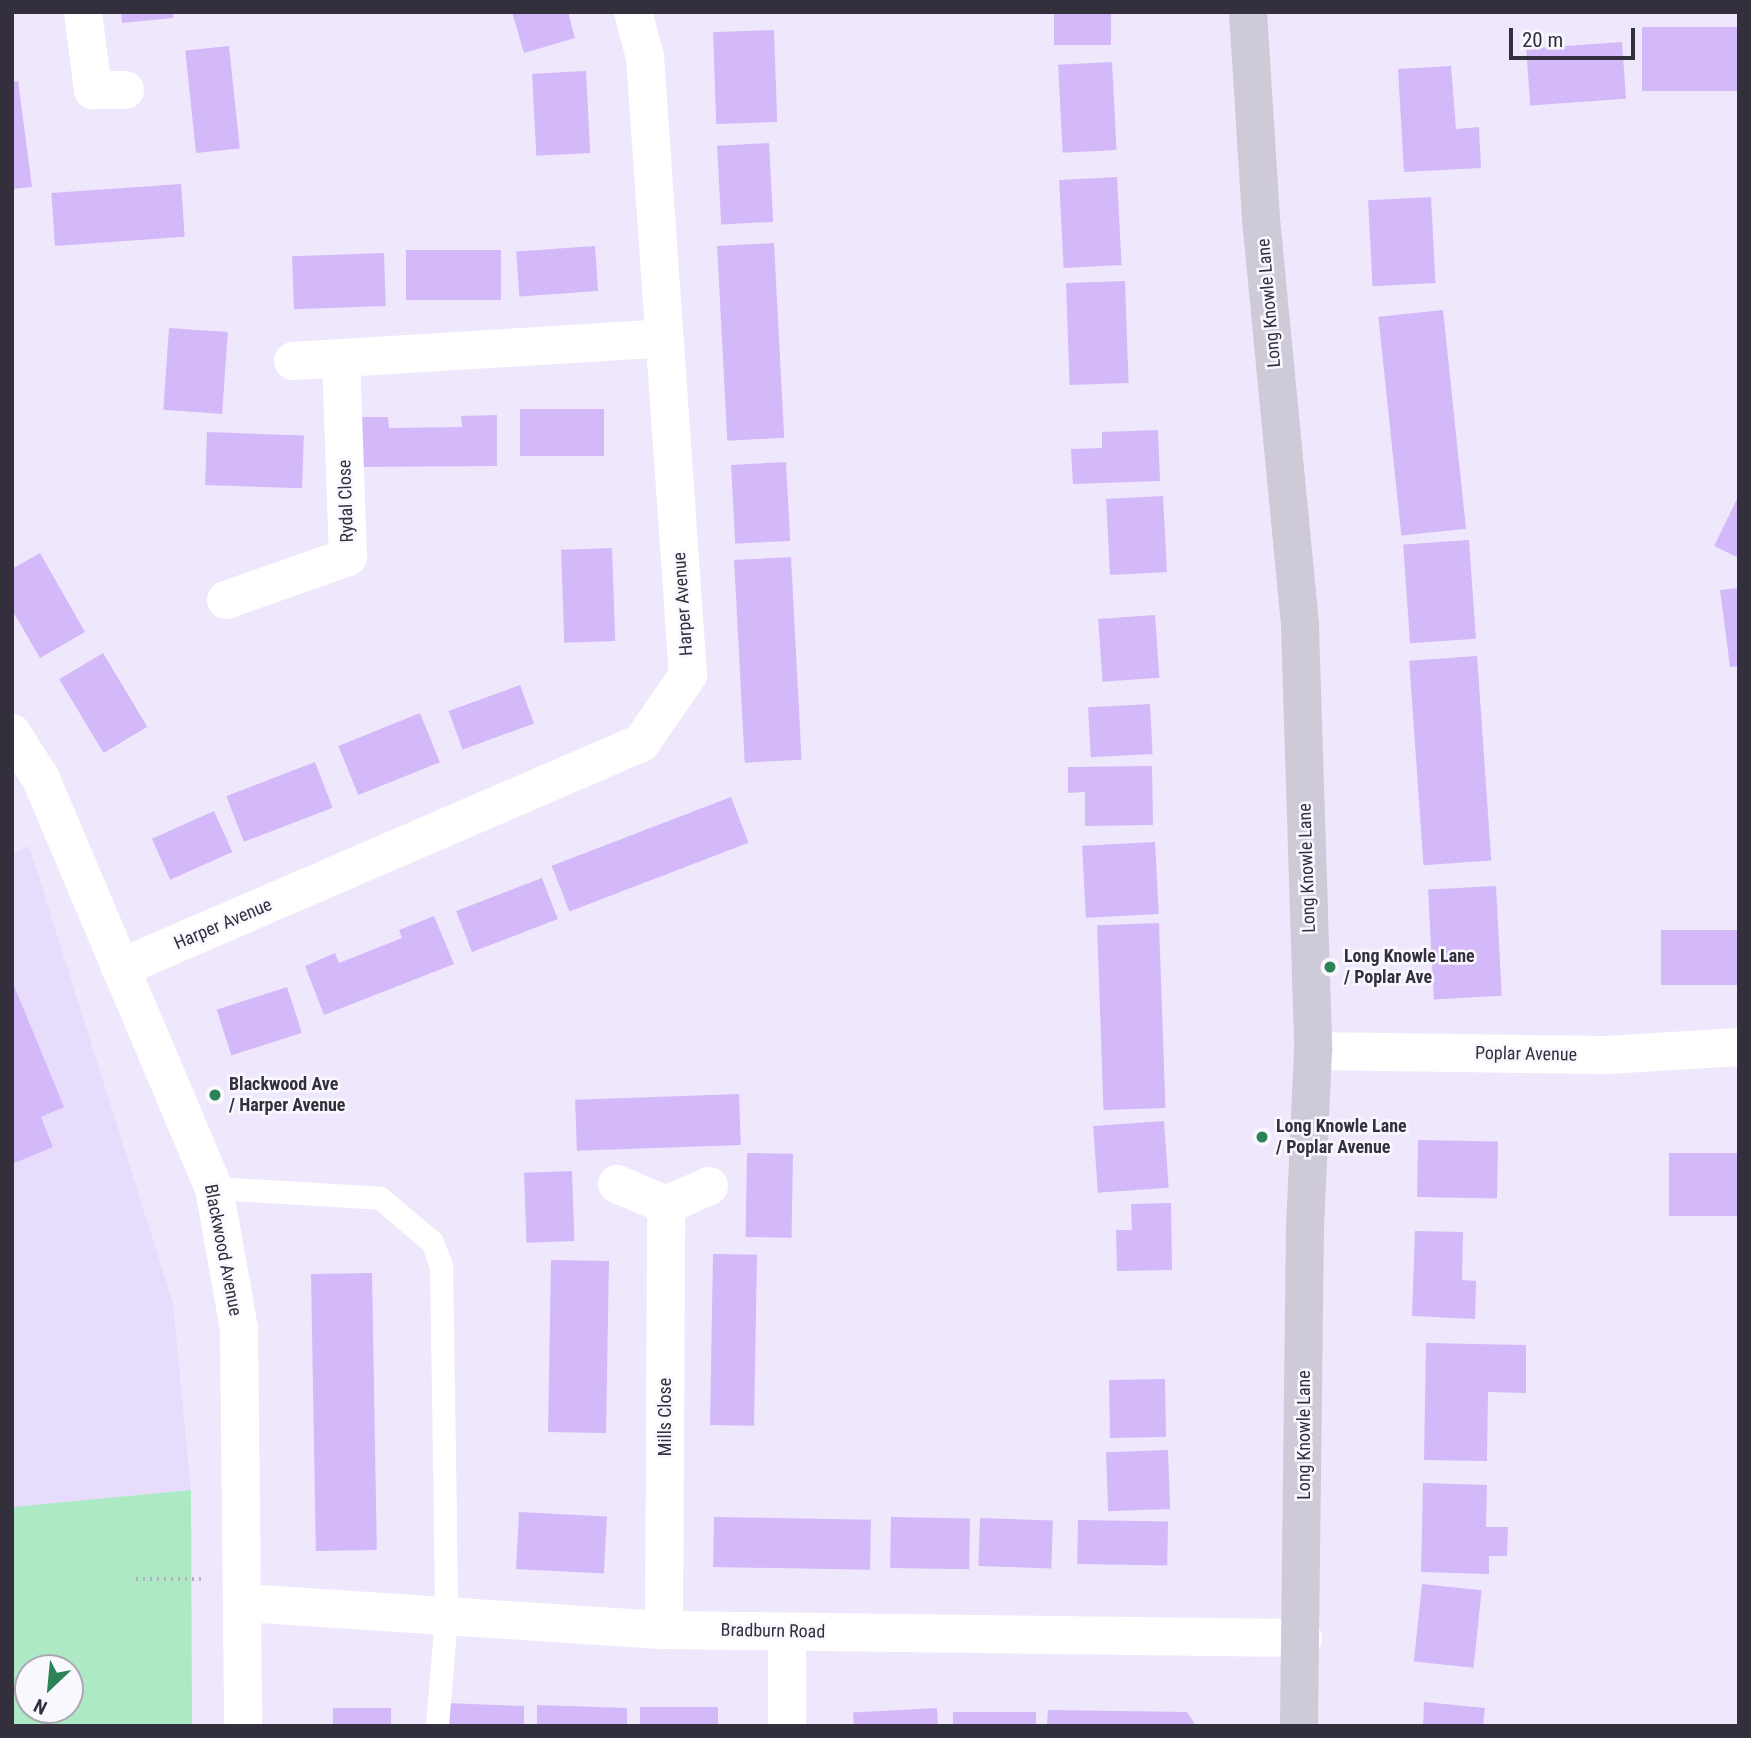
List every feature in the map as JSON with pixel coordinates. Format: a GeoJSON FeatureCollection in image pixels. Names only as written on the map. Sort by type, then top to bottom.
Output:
{"type":"FeatureCollection","features":[{"type":"Feature","properties":{"kind":"main road","name":"Long Knowle Lane"},"geometry":{"type":"LineString","coordinates":[[1248,12],[1261,219],[1300,626],[1313,1051],[1305,1226],[1303,1638],[1299,1726]]}},
{"type":"Feature","properties":{"kind":"street"},"geometry":{"type":"LineString","coordinates":[[83,12],[93,90],[125,90]]}},
{"type":"Feature","properties":{"kind":"street","name":"Harper Avenue"},"geometry":{"type":"LineString","coordinates":[[120,968],[641,743],[688,675],[645,57],[633,12]]}},
{"type":"Feature","properties":{"kind":"street"},"geometry":{"type":"LineString","coordinates":[[293,362],[664,338]]}},
{"type":"Feature","properties":{"kind":"street","name":"Rydal Close"},"geometry":{"type":"LineString","coordinates":[[226,600],[348,556],[341,359]]}},
{"type":"Feature","properties":{"kind":"street","name":"Blackwood Avenue"},"geometry":{"type":"LineString","coordinates":[[12,733],[41,779],[214,1188],[239,1328],[244,1591],[243,1726]]}},
{"type":"Feature","properties":{"kind":"street","name":"Poplar Avenue"},"geometry":{"type":"LineString","coordinates":[[1313,1051],[1608,1055],[1739,1047]]}},
{"type":"Feature","properties":{"kind":"street"},"geometry":{"type":"LineString","coordinates":[[617,1184],[666,1205],[709,1186]]}},
{"type":"Feature","properties":{"kind":"street","name":"Mills Close"},"geometry":{"type":"LineString","coordinates":[[664,1630],[666,1205]]}},
{"type":"Feature","properties":{"kind":"street","name":"Bradburn Road"},"geometry":{"type":"LineString","coordinates":[[244,1591],[446,1616],[664,1630],[1303,1638]]}},
{"type":"Feature","properties":{"kind":"street"},"geometry":{"type":"LineString","coordinates":[[787,1632],[787,1726]]}},
{"type":"Feature","properties":{"kind":"lane"},"geometry":{"type":"LineString","coordinates":[[214,1188],[380,1198],[432,1242],[441,1266],[446,1616],[437,1726]]}},
{"type":"Feature","properties":{"kind":"path"},"geometry":{"type":"LineString","coordinates":[[136,1579],[244,1591]]}},
{"type":"Feature","properties":{"kind":"shaded area"},"geometry":{"type":"Polygon","coordinates":[[[29,846],[173,1303],[191,1490],[12,1507],[12,854],[29,846]]]}},
{"type":"Feature","properties":{"kind":"green space"},"geometry":{"type":"Polygon","coordinates":[[[191,1490],[192,1726],[12,1726],[12,1507],[191,1490]]]}},
{"type":"Feature","properties":{"kind":"building"},"geometry":{"type":"Polygon","coordinates":[[[121,12],[173,12],[173,18],[122,23],[121,12]]]}},
{"type":"Feature","properties":{"kind":"building"},"geometry":{"type":"Polygon","coordinates":[[[512,12],[568,12],[575,38],[524,53],[512,12]]]}},
{"type":"Feature","properties":{"kind":"building"},"geometry":{"type":"Polygon","coordinates":[[[1054,12],[1111,12],[1111,45],[1054,45],[1054,12]]]}},
{"type":"Feature","properties":{"kind":"building"},"geometry":{"type":"Polygon","coordinates":[[[1642,27],[1739,27],[1739,91],[1642,91],[1642,27]]]}},
{"type":"Feature","properties":{"kind":"building"},"geometry":{"type":"Polygon","coordinates":[[[774,30],[777,122],[716,124],[713,32],[774,30]]]}},
{"type":"Feature","properties":{"kind":"building"},"geometry":{"type":"Polygon","coordinates":[[[1622,42],[1626,99],[1530,106],[1526,49],[1622,42]]]}},
{"type":"Feature","properties":{"kind":"building"},"geometry":{"type":"Polygon","coordinates":[[[229,46],[240,148],[196,153],[185,51],[229,46]]]}},
{"type":"Feature","properties":{"kind":"building"},"geometry":{"type":"Polygon","coordinates":[[[1112,62],[1117,150],[1063,153],[1058,65],[1112,62]]]}},
{"type":"Feature","properties":{"kind":"building"},"geometry":{"type":"Polygon","coordinates":[[[1451,66],[1456,129],[1479,127],[1481,168],[1404,172],[1398,69],[1451,66]]]}},
{"type":"Feature","properties":{"kind":"building"},"geometry":{"type":"Polygon","coordinates":[[[586,71],[590,153],[536,156],[532,74],[586,71]]]}},
{"type":"Feature","properties":{"kind":"building"},"geometry":{"type":"Polygon","coordinates":[[[18,81],[32,187],[12,189],[12,82],[18,81]]]}},
{"type":"Feature","properties":{"kind":"building"},"geometry":{"type":"Polygon","coordinates":[[[769,143],[773,222],[721,225],[717,146],[769,143]]]}},
{"type":"Feature","properties":{"kind":"building"},"geometry":{"type":"Polygon","coordinates":[[[1117,177],[1122,265],[1064,268],[1059,180],[1117,177]]]}},
{"type":"Feature","properties":{"kind":"building"},"geometry":{"type":"Polygon","coordinates":[[[181,184],[185,237],[55,246],[51,193],[181,184]]]}},
{"type":"Feature","properties":{"kind":"building"},"geometry":{"type":"Polygon","coordinates":[[[1431,197],[1436,283],[1373,286],[1368,200],[1431,197]]]}},
{"type":"Feature","properties":{"kind":"building"},"geometry":{"type":"Polygon","coordinates":[[[774,243],[784,438],[727,441],[717,246],[774,243]]]}},
{"type":"Feature","properties":{"kind":"building"},"geometry":{"type":"Polygon","coordinates":[[[595,246],[598,291],[519,296],[516,252],[595,246]]]}},
{"type":"Feature","properties":{"kind":"building"},"geometry":{"type":"Polygon","coordinates":[[[406,250],[501,250],[501,300],[406,300],[406,250]]]}},
{"type":"Feature","properties":{"kind":"building"},"geometry":{"type":"Polygon","coordinates":[[[384,253],[386,306],[294,309],[292,256],[384,253]]]}},
{"type":"Feature","properties":{"kind":"building"},"geometry":{"type":"Polygon","coordinates":[[[1125,281],[1129,383],[1070,385],[1066,283],[1125,281]]]}},
{"type":"Feature","properties":{"kind":"building"},"geometry":{"type":"Polygon","coordinates":[[[1443,310],[1466,529],[1401,536],[1378,317],[1443,310]]]}},
{"type":"Feature","properties":{"kind":"building"},"geometry":{"type":"Polygon","coordinates":[[[169,328],[228,332],[222,414],[163,410],[169,328]]]}},
{"type":"Feature","properties":{"kind":"building"},"geometry":{"type":"Polygon","coordinates":[[[520,409],[604,409],[604,456],[520,456],[520,409]]]}},
{"type":"Feature","properties":{"kind":"building"},"geometry":{"type":"Polygon","coordinates":[[[497,415],[497,466],[359,467],[359,417],[388,417],[389,428],[462,427],[461,416],[497,415]]]}},
{"type":"Feature","properties":{"kind":"building"},"geometry":{"type":"Polygon","coordinates":[[[1158,430],[1160,481],[1073,484],[1071,449],[1102,448],[1102,432],[1158,430]]]}},
{"type":"Feature","properties":{"kind":"building"},"geometry":{"type":"Polygon","coordinates":[[[207,432],[304,435],[302,488],[205,485],[207,432]]]}},
{"type":"Feature","properties":{"kind":"building"},"geometry":{"type":"Polygon","coordinates":[[[786,462],[790,541],[735,544],[731,465],[786,462]]]}},
{"type":"Feature","properties":{"kind":"building"},"geometry":{"type":"Polygon","coordinates":[[[1739,495],[1739,558],[1714,546],[1739,495]]]}},
{"type":"Feature","properties":{"kind":"building"},"geometry":{"type":"Polygon","coordinates":[[[1163,496],[1167,572],[1110,575],[1106,499],[1163,496]]]}},
{"type":"Feature","properties":{"kind":"building"},"geometry":{"type":"Polygon","coordinates":[[[1469,540],[1476,639],[1410,643],[1403,545],[1469,540]]]}},
{"type":"Feature","properties":{"kind":"building"},"geometry":{"type":"Polygon","coordinates":[[[612,548],[615,641],[564,643],[561,550],[612,548]]]}},
{"type":"Feature","properties":{"kind":"building"},"geometry":{"type":"Polygon","coordinates":[[[40,553],[85,632],[40,658],[12,610],[12,569],[40,553]]]}},
{"type":"Feature","properties":{"kind":"building"},"geometry":{"type":"Polygon","coordinates":[[[791,557],[802,760],[745,763],[734,560],[791,557]]]}},
{"type":"Feature","properties":{"kind":"building"},"geometry":{"type":"Polygon","coordinates":[[[1739,588],[1739,666],[1730,667],[1720,590],[1739,588]]]}},
{"type":"Feature","properties":{"kind":"building"},"geometry":{"type":"Polygon","coordinates":[[[1155,615],[1159,678],[1103,682],[1098,619],[1155,615]]]}},
{"type":"Feature","properties":{"kind":"building"},"geometry":{"type":"Polygon","coordinates":[[[103,653],[147,727],[104,753],[59,679],[103,653]]]}},
{"type":"Feature","properties":{"kind":"building"},"geometry":{"type":"Polygon","coordinates":[[[1477,656],[1491,861],[1423,865],[1409,661],[1477,656]]]}},
{"type":"Feature","properties":{"kind":"building"},"geometry":{"type":"Polygon","coordinates":[[[520,685],[534,724],[463,750],[449,711],[520,685]]]}},
{"type":"Feature","properties":{"kind":"building"},"geometry":{"type":"Polygon","coordinates":[[[1150,704],[1153,754],[1091,757],[1088,707],[1150,704]]]}},
{"type":"Feature","properties":{"kind":"building"},"geometry":{"type":"Polygon","coordinates":[[[420,713],[440,762],[358,795],[338,746],[420,713]]]}},
{"type":"Feature","properties":{"kind":"building"},"geometry":{"type":"Polygon","coordinates":[[[315,762],[333,808],[244,842],[226,796],[315,762]]]}},
{"type":"Feature","properties":{"kind":"building"},"geometry":{"type":"Polygon","coordinates":[[[1152,766],[1153,825],[1085,826],[1085,792],[1068,793],[1068,767],[1152,766]]]}},
{"type":"Feature","properties":{"kind":"building"},"geometry":{"type":"Polygon","coordinates":[[[731,797],[749,843],[569,912],[552,866],[731,797]]]}},
{"type":"Feature","properties":{"kind":"building"},"geometry":{"type":"Polygon","coordinates":[[[214,811],[232,852],[170,880],[152,839],[214,811]]]}},
{"type":"Feature","properties":{"kind":"building"},"geometry":{"type":"Polygon","coordinates":[[[1155,842],[1159,914],[1086,918],[1082,846],[1155,842]]]}},
{"type":"Feature","properties":{"kind":"building"},"geometry":{"type":"Polygon","coordinates":[[[542,878],[558,919],[472,952],[456,911],[542,878]]]}},
{"type":"Feature","properties":{"kind":"building"},"geometry":{"type":"Polygon","coordinates":[[[1496,886],[1502,996],[1434,999],[1428,890],[1496,886]]]}},
{"type":"Feature","properties":{"kind":"building"},"geometry":{"type":"Polygon","coordinates":[[[434,916],[454,964],[324,1015],[305,966],[335,953],[339,963],[402,938],[399,930],[434,916]]]}},
{"type":"Feature","properties":{"kind":"building"},"geometry":{"type":"Polygon","coordinates":[[[1159,923],[1165,1108],[1103,1110],[1097,925],[1159,923]]]}},
{"type":"Feature","properties":{"kind":"building"},"geometry":{"type":"Polygon","coordinates":[[[1661,930],[1739,930],[1739,985],[1661,985],[1661,930]]]}},
{"type":"Feature","properties":{"kind":"building"},"geometry":{"type":"Polygon","coordinates":[[[12,981],[64,1107],[41,1117],[53,1147],[12,1164],[12,981]]]}},
{"type":"Feature","properties":{"kind":"building"},"geometry":{"type":"Polygon","coordinates":[[[287,987],[302,1033],[231,1056],[217,1010],[287,987]]]}},
{"type":"Feature","properties":{"kind":"building"},"geometry":{"type":"Polygon","coordinates":[[[739,1094],[741,1145],[577,1151],[575,1100],[739,1094]]]}},
{"type":"Feature","properties":{"kind":"building"},"geometry":{"type":"Polygon","coordinates":[[[1164,1121],[1169,1188],[1098,1193],[1093,1126],[1164,1121]]]}},
{"type":"Feature","properties":{"kind":"building"},"geometry":{"type":"Polygon","coordinates":[[[1418,1140],[1498,1141],[1497,1198],[1417,1197],[1418,1140]]]}},
{"type":"Feature","properties":{"kind":"building"},"geometry":{"type":"Polygon","coordinates":[[[747,1153],[793,1154],[792,1238],[746,1237],[747,1153]]]}},
{"type":"Feature","properties":{"kind":"building"},"geometry":{"type":"Polygon","coordinates":[[[1669,1153],[1739,1153],[1739,1216],[1669,1216],[1669,1153]]]}},
{"type":"Feature","properties":{"kind":"building"},"geometry":{"type":"Polygon","coordinates":[[[572,1171],[574,1241],[526,1243],[524,1173],[572,1171]]]}},
{"type":"Feature","properties":{"kind":"building"},"geometry":{"type":"Polygon","coordinates":[[[1171,1203],[1172,1270],[1117,1271],[1116,1230],[1132,1230],[1131,1204],[1171,1203]]]}},
{"type":"Feature","properties":{"kind":"building"},"geometry":{"type":"Polygon","coordinates":[[[1415,1231],[1463,1232],[1462,1280],[1476,1281],[1475,1319],[1412,1316],[1415,1231]]]}},
{"type":"Feature","properties":{"kind":"building"},"geometry":{"type":"Polygon","coordinates":[[[713,1254],[757,1255],[754,1426],[710,1425],[713,1254]]]}},
{"type":"Feature","properties":{"kind":"building"},"geometry":{"type":"Polygon","coordinates":[[[551,1260],[609,1261],[606,1433],[548,1432],[551,1260]]]}},
{"type":"Feature","properties":{"kind":"building"},"geometry":{"type":"Polygon","coordinates":[[[372,1273],[377,1550],[316,1551],[311,1274],[372,1273]]]}},
{"type":"Feature","properties":{"kind":"building"},"geometry":{"type":"Polygon","coordinates":[[[1426,1343],[1526,1345],[1526,1393],[1488,1392],[1487,1461],[1424,1460],[1426,1343]]]}},
{"type":"Feature","properties":{"kind":"building"},"geometry":{"type":"Polygon","coordinates":[[[1165,1379],[1166,1437],[1110,1438],[1109,1380],[1165,1379]]]}},
{"type":"Feature","properties":{"kind":"building"},"geometry":{"type":"Polygon","coordinates":[[[1168,1450],[1170,1509],[1108,1511],[1106,1452],[1168,1450]]]}},
{"type":"Feature","properties":{"kind":"building"},"geometry":{"type":"Polygon","coordinates":[[[1423,1483],[1487,1485],[1486,1527],[1508,1527],[1507,1556],[1489,1556],[1489,1574],[1421,1572],[1423,1483]]]}},
{"type":"Feature","properties":{"kind":"building"},"geometry":{"type":"Polygon","coordinates":[[[519,1512],[607,1517],[604,1574],[516,1569],[519,1512]]]}},
{"type":"Feature","properties":{"kind":"building"},"geometry":{"type":"Polygon","coordinates":[[[714,1517],[871,1520],[870,1570],[713,1567],[714,1517]]]}},
{"type":"Feature","properties":{"kind":"building"},"geometry":{"type":"Polygon","coordinates":[[[891,1517],[970,1518],[969,1569],[890,1568],[891,1517]]]}},
{"type":"Feature","properties":{"kind":"building"},"geometry":{"type":"Polygon","coordinates":[[[980,1518],[1053,1521],[1051,1569],[978,1566],[980,1518]]]}},
{"type":"Feature","properties":{"kind":"building"},"geometry":{"type":"Polygon","coordinates":[[[1078,1520],[1168,1522],[1167,1566],[1077,1564],[1078,1520]]]}},
{"type":"Feature","properties":{"kind":"building"},"geometry":{"type":"Polygon","coordinates":[[[1422,1584],[1482,1590],[1474,1668],[1414,1662],[1422,1584]]]}},
{"type":"Feature","properties":{"kind":"building"},"geometry":{"type":"Polygon","coordinates":[[[1424,1702],[1485,1708],[1483,1726],[1423,1726],[1424,1702]]]}},
{"type":"Feature","properties":{"kind":"building"},"geometry":{"type":"Polygon","coordinates":[[[446,1703],[524,1706],[524,1726],[445,1726],[446,1703]]]}},
{"type":"Feature","properties":{"kind":"building"},"geometry":{"type":"Polygon","coordinates":[[[537,1705],[627,1708],[627,1726],[537,1726],[537,1705]]]}},
{"type":"Feature","properties":{"kind":"building"},"geometry":{"type":"Polygon","coordinates":[[[640,1707],[718,1707],[718,1726],[640,1726],[640,1707]]]}},
{"type":"Feature","properties":{"kind":"building"},"geometry":{"type":"Polygon","coordinates":[[[333,1708],[391,1708],[391,1726],[333,1726],[333,1708]]]}},
{"type":"Feature","properties":{"kind":"building"},"geometry":{"type":"Polygon","coordinates":[[[937,1708],[938,1726],[854,1726],[853,1712],[937,1708]]]}},
{"type":"Feature","properties":{"kind":"building"},"geometry":{"type":"Polygon","coordinates":[[[1048,1710],[1187,1712],[1196,1726],[1047,1726],[1048,1710]]]}},
{"type":"Feature","properties":{"kind":"building"},"geometry":{"type":"Polygon","coordinates":[[[953,1712],[1036,1712],[1036,1726],[953,1726],[953,1712]]]}},
{"type":"Feature","properties":{"kind":"place","name":"Long Knowle Lane / Poplar Ave"},"geometry":{"type":"Point","coordinates":[1330,967]}},
{"type":"Feature","properties":{"kind":"place","name":"Blackwood Ave / Harper Avenue"},"geometry":{"type":"Point","coordinates":[215,1095]}},
{"type":"Feature","properties":{"kind":"place","name":"Long Knowle Lane / Poplar Avenue"},"geometry":{"type":"Point","coordinates":[1262,1137]}}]}
